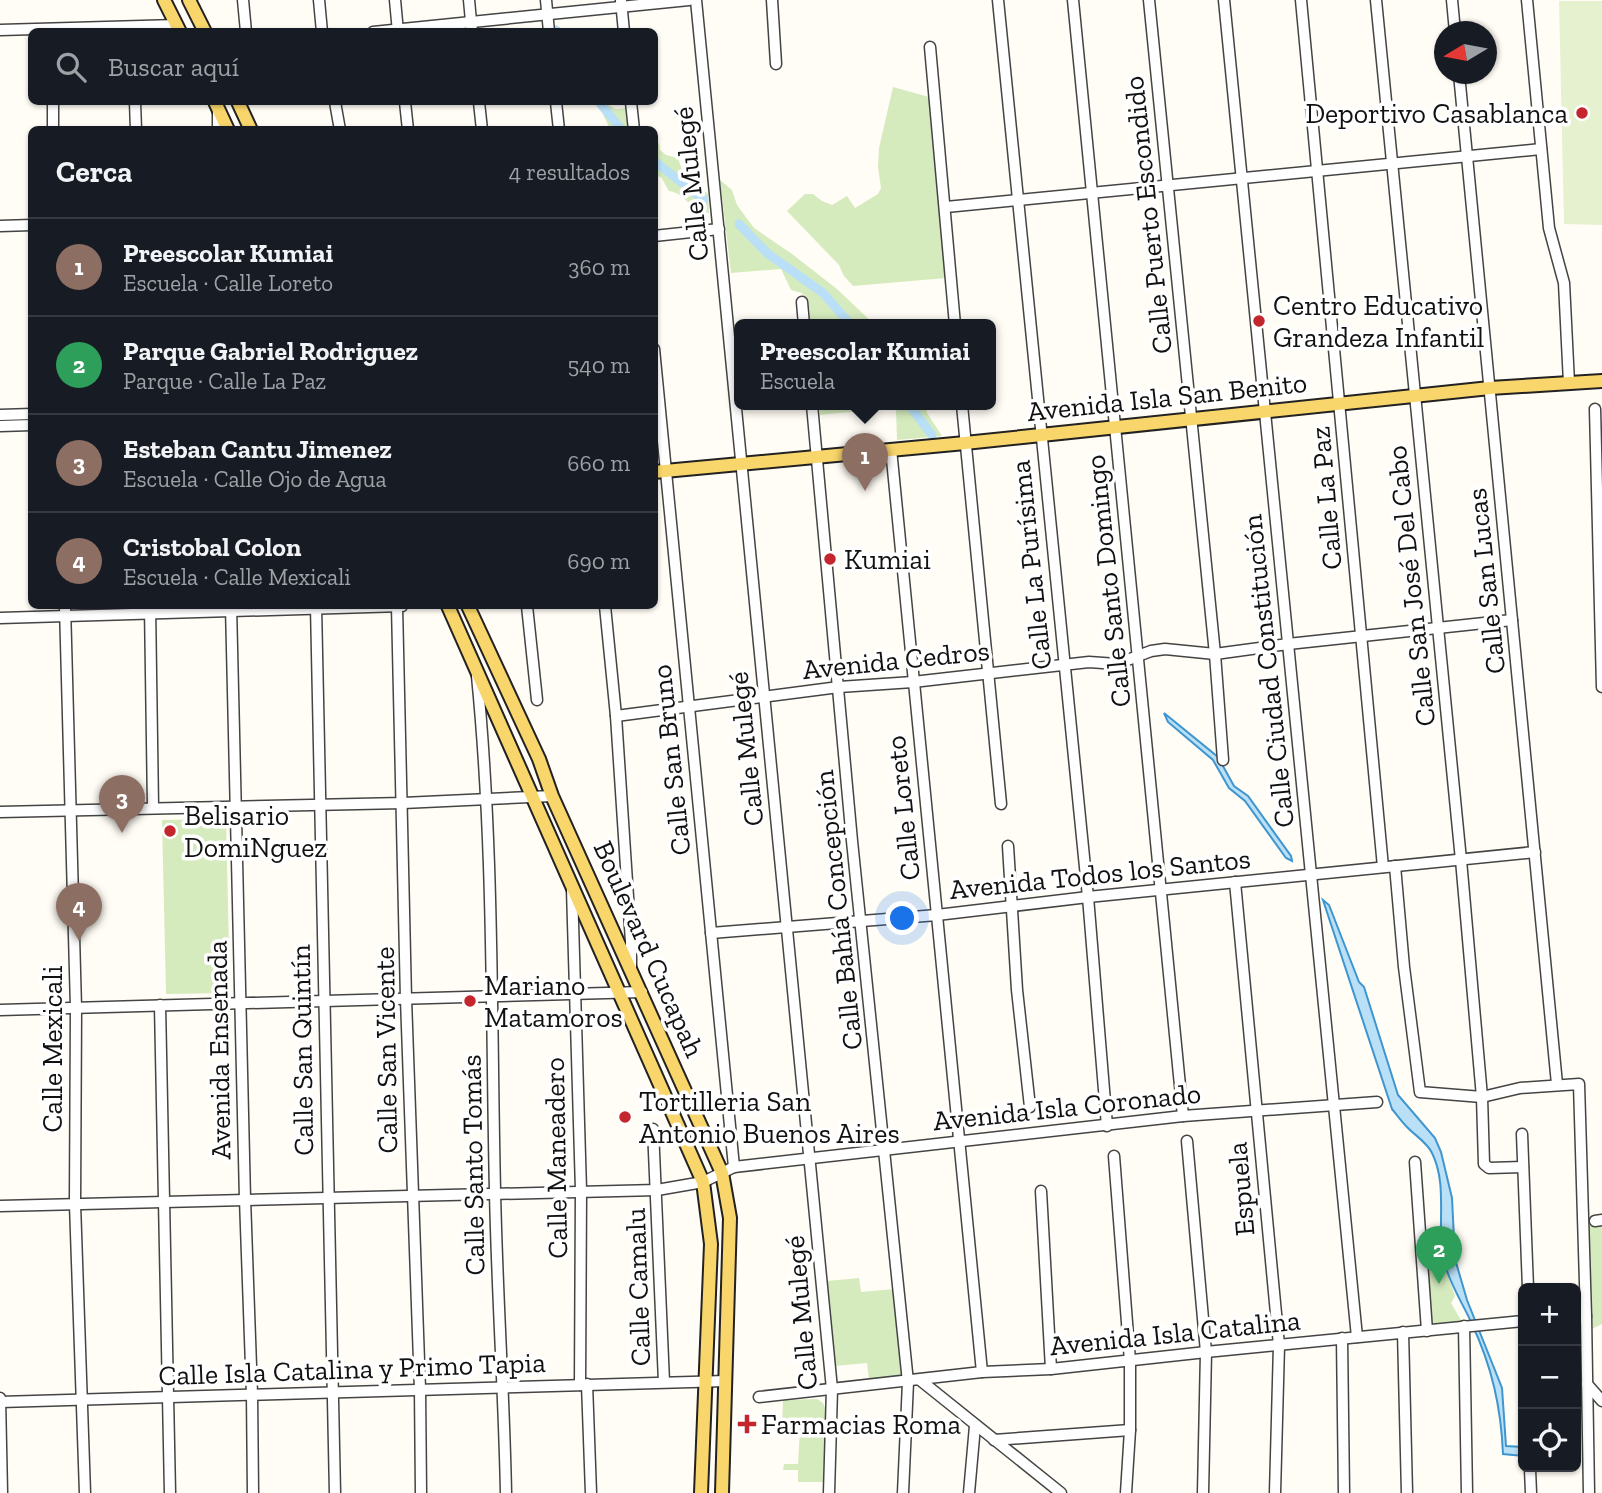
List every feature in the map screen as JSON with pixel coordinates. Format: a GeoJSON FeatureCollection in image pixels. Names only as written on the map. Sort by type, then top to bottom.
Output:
{"type":"FeatureCollection","features":[{"type":"Feature","properties":{"kind":"main road"},"geometry":{"type":"LineString","coordinates":[[164,0],[179,28]]}},
{"type":"Feature","properties":{"kind":"main road"},"geometry":{"type":"LineString","coordinates":[[189,0],[203,28]]}},
{"type":"Feature","properties":{"kind":"main road"},"geometry":{"type":"LineString","coordinates":[[216,105],[226,126]]}},
{"type":"Feature","properties":{"kind":"main road"},"geometry":{"type":"LineString","coordinates":[[239,105],[249,126]]}},
{"type":"Feature","properties":{"kind":"main road","name":"Avenida Isla San Benito"},"geometry":{"type":"LineString","coordinates":[[661,471],[965,443],[1490,388],[1602,381]]}},
{"type":"Feature","properties":{"kind":"main road","name":"Boulevard Cucapah"},"geometry":{"type":"LineString","coordinates":[[449,609],[703,1182],[711,1244],[701,1493]]}},
{"type":"Feature","properties":{"kind":"main road","name":"Boulevard Cucapah"},"geometry":{"type":"LineString","coordinates":[[469,609],[642,992],[728,1170],[730,1218],[722,1493]]}},
{"type":"Feature","properties":{"kind":"main road"},"geometry":{"type":"LineString","coordinates":[[518,764],[525,767],[533,765],[539,759]]}},
{"type":"Feature","properties":{"kind":"street"},"geometry":{"type":"LineString","coordinates":[[243,0],[246,28]]}},
{"type":"Feature","properties":{"kind":"street"},"geometry":{"type":"LineString","coordinates":[[319,0],[322,28]]}},
{"type":"Feature","properties":{"kind":"street"},"geometry":{"type":"LineString","coordinates":[[395,0],[398,28]]}},
{"type":"Feature","properties":{"kind":"street"},"geometry":{"type":"LineString","coordinates":[[468,0],[471,26]]}},
{"type":"Feature","properties":{"kind":"street"},"geometry":{"type":"LineString","coordinates":[[546,0],[549,28]]}},
{"type":"Feature","properties":{"kind":"street"},"geometry":{"type":"LineString","coordinates":[[434,28],[471,26],[621,3],[689,0]]}},
{"type":"Feature","properties":{"kind":"street","name":"Calle Mulegé"},"geometry":{"type":"LineString","coordinates":[[696,0],[734,382]]}},
{"type":"Feature","properties":{"kind":"street"},"geometry":{"type":"LineString","coordinates":[[772,0],[776,64]]}},
{"type":"Feature","properties":{"kind":"street","name":"Calle La Purísima"},"geometry":{"type":"LineString","coordinates":[[998,0],[1088,897],[1107,1126]]}},
{"type":"Feature","properties":{"kind":"street","name":"Calle Santo Domingo"},"geometry":{"type":"LineString","coordinates":[[1073,0],[1183,1116]]}},
{"type":"Feature","properties":{"kind":"street","name":"Calle Puerto Escondido"},"geometry":{"type":"LineString","coordinates":[[1149,0],[1215,654],[1223,760]]}},
{"type":"Feature","properties":{"kind":"street","name":"Calle Ciudad Constitución"},"geometry":{"type":"LineString","coordinates":[[1224,0],[1357,1337]]}},
{"type":"Feature","properties":{"kind":"street","name":"Calle La Paz"},"geometry":{"type":"LineString","coordinates":[[1301,0],[1362,636],[1419,1090],[1422,1094],[1449,1093],[1482,1097]]}},
{"type":"Feature","properties":{"kind":"street","name":"Calle San José Del Cabo"},"geometry":{"type":"LineString","coordinates":[[1376,0],[1461,860],[1482,1097],[1484,1164],[1487,1167],[1523,1167]]}},
{"type":"Feature","properties":{"kind":"street"},"geometry":{"type":"LineString","coordinates":[[1452,0],[1454,21]]}},
{"type":"Feature","properties":{"kind":"street"},"geometry":{"type":"LineString","coordinates":[[1527,0],[1549,228],[1564,283],[1569,383]]}},
{"type":"Feature","properties":{"kind":"street"},"geometry":{"type":"LineString","coordinates":[[621,3],[624,28]]}},
{"type":"Feature","properties":{"kind":"street"},"geometry":{"type":"LineString","coordinates":[[0,30],[28,30]]}},
{"type":"Feature","properties":{"kind":"street"},"geometry":{"type":"LineString","coordinates":[[930,47],[955,319]]}},
{"type":"Feature","properties":{"kind":"street","name":"Calle San Lucas"},"geometry":{"type":"LineString","coordinates":[[1460,84],[1557,1084]]}},
{"type":"Feature","properties":{"kind":"street"},"geometry":{"type":"LineString","coordinates":[[52,105],[53,126]]}},
{"type":"Feature","properties":{"kind":"street"},"geometry":{"type":"LineString","coordinates":[[135,105],[136,126]]}},
{"type":"Feature","properties":{"kind":"street"},"geometry":{"type":"LineString","coordinates":[[216,105],[218,126]]}},
{"type":"Feature","properties":{"kind":"street"},"geometry":{"type":"LineString","coordinates":[[336,105],[339,126]]}},
{"type":"Feature","properties":{"kind":"street"},"geometry":{"type":"LineString","coordinates":[[405,105],[408,126]]}},
{"type":"Feature","properties":{"kind":"street"},"geometry":{"type":"LineString","coordinates":[[479,105],[482,126]]}},
{"type":"Feature","properties":{"kind":"street"},"geometry":{"type":"LineString","coordinates":[[556,105],[559,126]]}},
{"type":"Feature","properties":{"kind":"street"},"geometry":{"type":"LineString","coordinates":[[631,105],[634,126]]}},
{"type":"Feature","properties":{"kind":"street"},"geometry":{"type":"LineString","coordinates":[[946,207],[1541,149]]}},
{"type":"Feature","properties":{"kind":"street"},"geometry":{"type":"LineString","coordinates":[[0,226],[28,225]]}},
{"type":"Feature","properties":{"kind":"street"},"geometry":{"type":"LineString","coordinates":[[658,236],[719,229]]}},
{"type":"Feature","properties":{"kind":"street"},"geometry":{"type":"LineString","coordinates":[[802,302],[803,319]]}},
{"type":"Feature","properties":{"kind":"street"},"geometry":{"type":"LineString","coordinates":[[1595,409],[1598,421],[1602,687]]}},
{"type":"Feature","properties":{"kind":"street","name":"Calle Mulegé"},"geometry":{"type":"LineString","coordinates":[[737,410],[832,1389],[829,1493]]}},
{"type":"Feature","properties":{"kind":"street","name":"Calle Bahía Concepción"},"geometry":{"type":"LineString","coordinates":[[812,410],[908,1381],[903,1493]]}},
{"type":"Feature","properties":{"kind":"street"},"geometry":{"type":"LineString","coordinates":[[962,410],[1001,804]]}},
{"type":"Feature","properties":{"kind":"street"},"geometry":{"type":"LineString","coordinates":[[0,415],[28,414]]}},
{"type":"Feature","properties":{"kind":"street","name":"Calle San Bruno"},"geometry":{"type":"LineString","coordinates":[[658,419],[661,471],[711,933],[728,1170]]}},
{"type":"Feature","properties":{"kind":"street"},"geometry":{"type":"LineString","coordinates":[[0,426],[28,425]]}},
{"type":"Feature","properties":{"kind":"street","name":"Calle Loreto"},"geometry":{"type":"LineString","coordinates":[[891,449],[982,1372]]}},
{"type":"Feature","properties":{"kind":"street"},"geometry":{"type":"LineString","coordinates":[[0,618],[65,610],[150,609],[153,807]]}},
{"type":"Feature","properties":{"kind":"street","name":"Avenida Ensenada"},"geometry":{"type":"LineString","coordinates":[[231,609],[253,1493]]}},
{"type":"Feature","properties":{"kind":"street","name":"Calle San Quintín"},"geometry":{"type":"LineString","coordinates":[[316,609],[328,1197],[335,1392],[335,1493]]}},
{"type":"Feature","properties":{"kind":"street","name":"Calle San Vicente"},"geometry":{"type":"LineString","coordinates":[[397,609],[421,1493]]}},
{"type":"Feature","properties":{"kind":"street"},"geometry":{"type":"LineString","coordinates":[[527,609],[537,700]]}},
{"type":"Feature","properties":{"kind":"street"},"geometry":{"type":"LineString","coordinates":[[605,609],[616,716],[631,966]]}},
{"type":"Feature","properties":{"kind":"street","name":"Calle Mexicali"},"geometry":{"type":"LineString","coordinates":[[65,610],[76,1008],[75,1204],[85,1493]]}},
{"type":"Feature","properties":{"kind":"street","name":"Avenida Cedros"},"geometry":{"type":"LineString","coordinates":[[616,716],[839,687],[913,682],[1088,662],[1117,664],[1138,658],[1150,651],[1165,649],[1215,654],[1512,620]]}},
{"type":"Feature","properties":{"kind":"street","name":"Calle Santo Tomás"},"geometry":{"type":"LineString","coordinates":[[476,669],[487,798],[495,1193],[506,1493]]}},
{"type":"Feature","properties":{"kind":"street"},"geometry":{"type":"LineString","coordinates":[[0,812],[403,803],[552,796]]}},
{"type":"Feature","properties":{"kind":"street"},"geometry":{"type":"LineString","coordinates":[[1008,846],[1030,1107]]}},
{"type":"Feature","properties":{"kind":"street","name":"Avenida Todos los Santos"},"geometry":{"type":"LineString","coordinates":[[711,933],[937,915],[1162,889],[1535,852]]}},
{"type":"Feature","properties":{"kind":"street","name":"Espuela"},"geometry":{"type":"LineString","coordinates":[[1234,882],[1279,1345],[1275,1493]]}},
{"type":"Feature","properties":{"kind":"street","name":"Calle Maneadero"},"geometry":{"type":"LineString","coordinates":[[572,889],[584,1385],[591,1493]]}},
{"type":"Feature","properties":{"kind":"street"},"geometry":{"type":"LineString","coordinates":[[0,1010],[642,992]]}},
{"type":"Feature","properties":{"kind":"street"},"geometry":{"type":"LineString","coordinates":[[160,1005],[170,1493]]}},
{"type":"Feature","properties":{"kind":"street"},"geometry":{"type":"LineString","coordinates":[[1482,1097],[1520,1088],[1579,1084],[1581,1283]]}},
{"type":"Feature","properties":{"kind":"street","name":"Avenida Isla Coronado"},"geometry":{"type":"LineString","coordinates":[[0,1206],[657,1190],[703,1182],[728,1170],[809,1159],[1183,1116],[1377,1102]]}},
{"type":"Feature","properties":{"kind":"street","name":"Calle Camalu"},"geometry":{"type":"LineString","coordinates":[[653,1129],[664,1382]]}},
{"type":"Feature","properties":{"kind":"street"},"geometry":{"type":"LineString","coordinates":[[1522,1134],[1528,1283]]}},
{"type":"Feature","properties":{"kind":"street"},"geometry":{"type":"LineString","coordinates":[[1186,1141],[1206,1352],[1203,1493]]}},
{"type":"Feature","properties":{"kind":"street"},"geometry":{"type":"LineString","coordinates":[[1114,1156],[1130,1361],[1126,1493]]}},
{"type":"Feature","properties":{"kind":"street"},"geometry":{"type":"LineString","coordinates":[[1415,1162],[1427,1331]]}},
{"type":"Feature","properties":{"kind":"street"},"geometry":{"type":"LineString","coordinates":[[1041,1191],[1051,1369]]}},
{"type":"Feature","properties":{"kind":"street"},"geometry":{"type":"LineString","coordinates":[[1581,1316],[1587,1384],[1589,1493]]}},
{"type":"Feature","properties":{"kind":"street","name":"Avenida Isla Catalina"},"geometry":{"type":"LineString","coordinates":[[759,1397],[982,1372],[1051,1369],[1518,1321]]}},
{"type":"Feature","properties":{"kind":"street"},"geometry":{"type":"LineString","coordinates":[[1466,1326],[1467,1493]]}},
{"type":"Feature","properties":{"kind":"street"},"geometry":{"type":"LineString","coordinates":[[1403,1332],[1406,1493]]}},
{"type":"Feature","properties":{"kind":"street"},"geometry":{"type":"LineString","coordinates":[[1342,1338],[1344,1493]]}},
{"type":"Feature","properties":{"kind":"street"},"geometry":{"type":"LineString","coordinates":[[920,1380],[1051,1489],[1060,1493]]}},
{"type":"Feature","properties":{"kind":"street","name":"Calle Isla Catalina y Primo Tapia"},"geometry":{"type":"LineString","coordinates":[[0,1400],[726,1381]]}},
{"type":"Feature","properties":{"kind":"street"},"geometry":{"type":"LineString","coordinates":[[1587,1384],[1602,1401]]}},
{"type":"Feature","properties":{"kind":"street"},"geometry":{"type":"LineString","coordinates":[[0,1400],[2,1493]]}},
{"type":"Feature","properties":{"kind":"street"},"geometry":{"type":"LineString","coordinates":[[970,1493],[975,1426]]}},
{"type":"Feature","properties":{"kind":"street"},"geometry":{"type":"LineString","coordinates":[[994,1440],[1130,1430]]}},
{"type":"Feature","properties":{"kind":"street"},"geometry":{"type":"LineString","coordinates":[[1530,1472],[1531,1493]]}},
{"type":"Feature","properties":{"kind":"green space","name":"Deportivo Casablanca"},"geometry":{"type":"Polygon","coordinates":[[[1559,1],[1602,1],[1602,225],[1564,224],[1559,1]]]}},
{"type":"Feature","properties":{"kind":"green space"},"geometry":{"type":"Polygon","coordinates":[[[893,87],[929,97],[946,278],[853,286],[839,265],[787,211],[805,194],[813,194],[832,205],[847,196],[855,208],[878,194],[881,188],[879,148],[893,87]]]}},
{"type":"Feature","properties":{"kind":"green space"},"geometry":{"type":"Polygon","coordinates":[[[598,105],[626,108],[628,126],[609,126],[598,105]]]}},
{"type":"Feature","properties":{"kind":"green space"},"geometry":{"type":"Polygon","coordinates":[[[658,143],[660,150],[666,155],[678,158],[681,176],[694,189],[702,188],[708,194],[709,213],[697,209],[669,191],[658,176],[658,143]]]}},
{"type":"Feature","properties":{"kind":"green space"},"geometry":{"type":"Polygon","coordinates":[[[720,180],[732,190],[737,205],[754,228],[837,289],[869,319],[810,319],[809,306],[802,293],[791,290],[781,269],[731,273],[720,180]]]}},
{"type":"Feature","properties":{"kind":"green space"},"geometry":{"type":"Polygon","coordinates":[[[820,410],[871,410],[820,415],[820,410]]]}},
{"type":"Feature","properties":{"kind":"green space"},"geometry":{"type":"Polygon","coordinates":[[[896,410],[926,410],[942,436],[897,440],[896,410]]]}},
{"type":"Feature","properties":{"kind":"green space"},"geometry":{"type":"Polygon","coordinates":[[[226,819],[230,993],[166,994],[162,820],[226,819]]]}},
{"type":"Feature","properties":{"kind":"green space"},"geometry":{"type":"Polygon","coordinates":[[[1589,1223],[1602,1223],[1602,1324],[1590,1330],[1589,1223]]]}},
{"type":"Feature","properties":{"kind":"green space"},"geometry":{"type":"Polygon","coordinates":[[[1432,1260],[1447,1273],[1455,1296],[1451,1303],[1462,1322],[1434,1325],[1425,1296],[1432,1260]]]}},
{"type":"Feature","properties":{"kind":"green space"},"geometry":{"type":"Polygon","coordinates":[[[859,1278],[861,1292],[894,1289],[902,1377],[869,1380],[867,1363],[835,1366],[827,1281],[859,1278]]]}},
{"type":"Feature","properties":{"kind":"green space"},"geometry":{"type":"Polygon","coordinates":[[[817,1399],[823,1403],[826,1410],[823,1482],[798,1482],[798,1470],[783,1470],[784,1464],[798,1464],[800,1429],[782,1428],[783,1400],[817,1399]]]}},
{"type":"Feature","properties":{"kind":"water"},"geometry":{"type":"Polygon","coordinates":[[[1164,713],[1218,757],[1234,786],[1248,796],[1292,861],[1286,858],[1245,801],[1229,788],[1213,760],[1168,722],[1164,713]]]}},
{"type":"Feature","properties":{"kind":"water"},"geometry":{"type":"Polygon","coordinates":[[[1323,900],[1329,905],[1359,982],[1364,987],[1398,1095],[1435,1138],[1441,1152],[1452,1198],[1455,1259],[1467,1300],[1502,1388],[1506,1446],[1518,1447],[1518,1456],[1503,1454],[1498,1404],[1490,1372],[1479,1340],[1445,1265],[1437,1166],[1427,1145],[1392,1109],[1323,900]]]}},
{"type":"Feature","properties":{"kind":"waterway"},"geometry":{"type":"LineString","coordinates":[[601,105],[619,126]]}},
{"type":"Feature","properties":{"kind":"waterway"},"geometry":{"type":"LineString","coordinates":[[658,164],[704,200]]}},
{"type":"Feature","properties":{"kind":"waterway"},"geometry":{"type":"LineString","coordinates":[[739,224],[767,253],[823,293],[846,319]]}},
{"type":"Feature","properties":{"kind":"waterway"},"geometry":{"type":"LineString","coordinates":[[913,410],[932,435]]}},
{"type":"Feature","properties":{"kind":"place","name":"Deportivo Casablanca"},"geometry":{"type":"Point","coordinates":[1582,113]}},
{"type":"Feature","properties":{"kind":"place","name":"Centro Educativo Grandeza Infantil"},"geometry":{"type":"Point","coordinates":[1259,321]}},
{"type":"Feature","properties":{"kind":"place","name":"Preescolar Kumiai"},"geometry":{"type":"Point","coordinates":[865,491]}},
{"type":"Feature","properties":{"kind":"place","name":"Kumiai"},"geometry":{"type":"Point","coordinates":[830,559]}},
{"type":"Feature","properties":{"kind":"place","name":"Belisario DomiNguez"},"geometry":{"type":"Point","coordinates":[170,831]}},
{"type":"Feature","properties":{"kind":"place","name":"Esteban Cantu Jimenez"},"geometry":{"type":"Point","coordinates":[122,833]}},
{"type":"Feature","properties":{"kind":"place","name":"Cristobal Colon"},"geometry":{"type":"Point","coordinates":[79,941]}},
{"type":"Feature","properties":{"kind":"place","name":"Mariano Matamoros"},"geometry":{"type":"Point","coordinates":[470,1001]}},
{"type":"Feature","properties":{"kind":"place","name":"Tortilleria San Antonio Buenos Aires"},"geometry":{"type":"Point","coordinates":[625,1117]}},
{"type":"Feature","properties":{"kind":"place","name":"Parque Gabriel Rodriguez"},"geometry":{"type":"Point","coordinates":[1439,1284]}},
{"type":"Feature","properties":{"kind":"place","name":"Farmacias Roma"},"geometry":{"type":"Point","coordinates":[747,1424]}}]}
